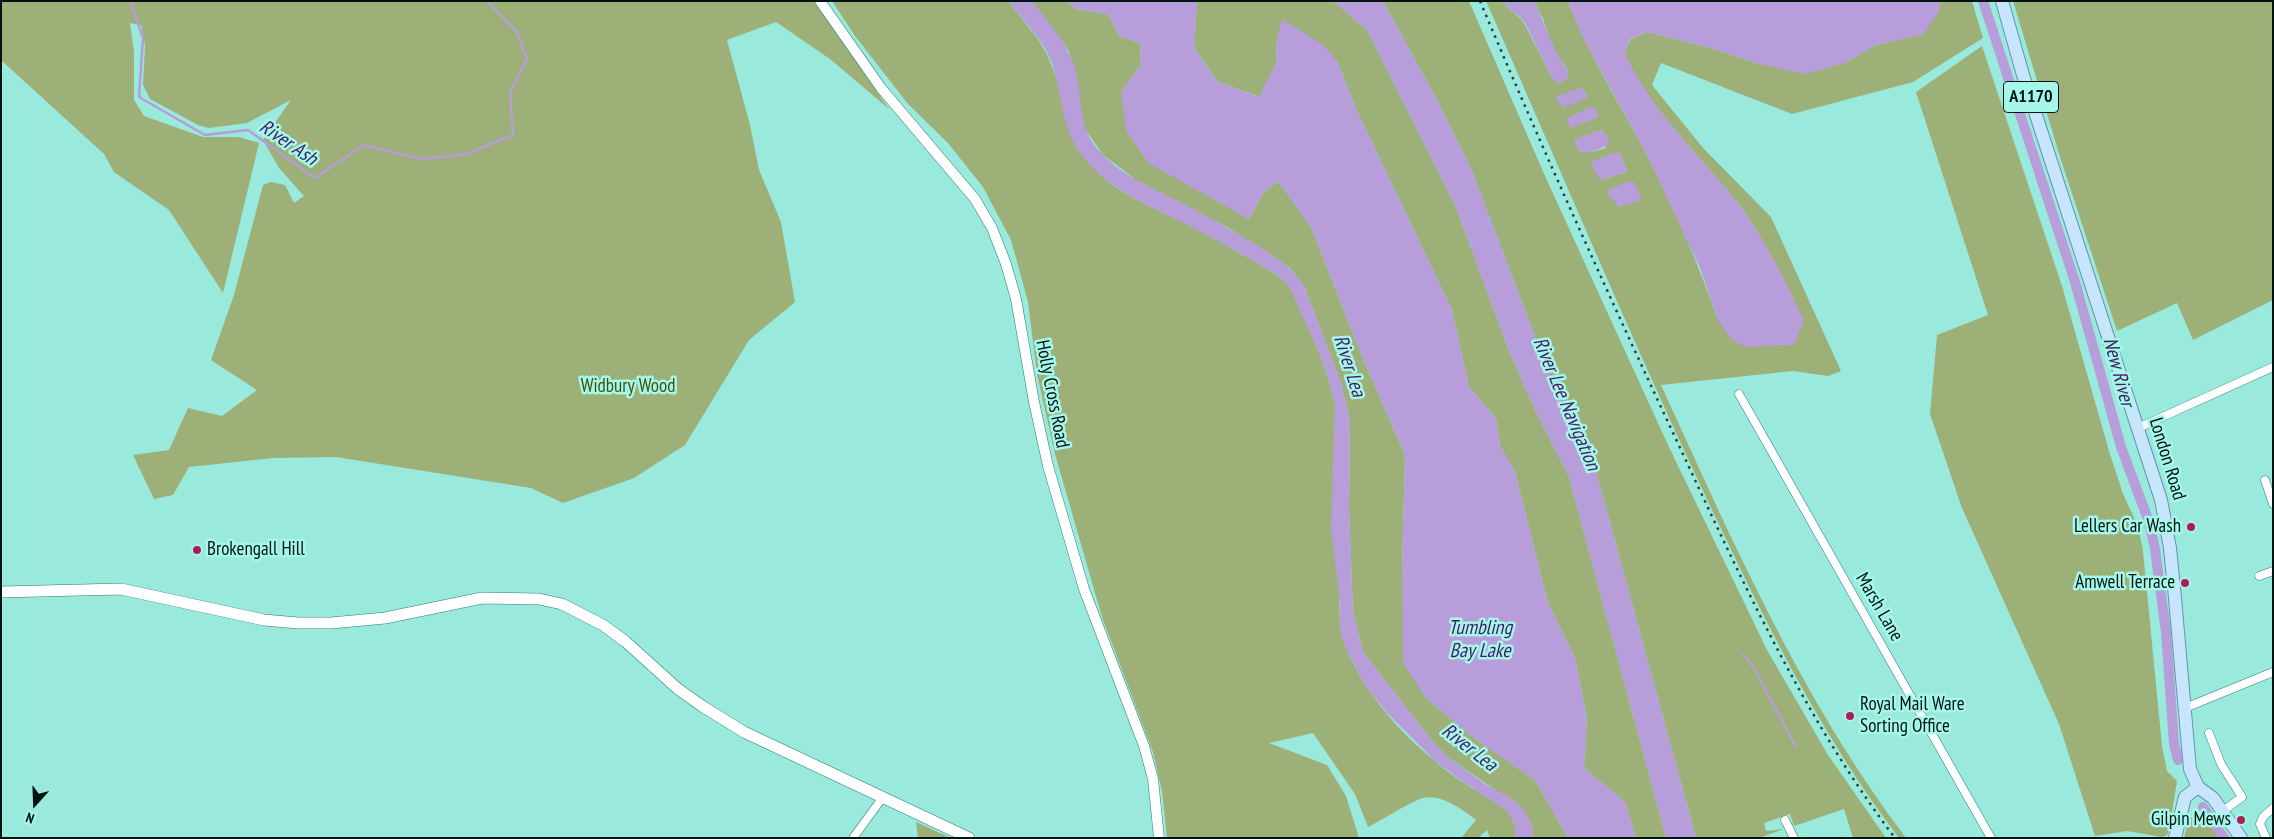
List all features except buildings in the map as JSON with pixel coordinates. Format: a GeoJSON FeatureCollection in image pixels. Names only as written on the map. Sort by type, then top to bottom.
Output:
{"type":"FeatureCollection","features":[{"type":"Feature","properties":{"kind":"main road","name":"London Road"},"geometry":{"type":"LineString","coordinates":[[2002,1],[2023,76],[2138,428],[2165,517],[2176,598],[2190,769],[2198,787],[2206,792],[2223,811],[2241,838]]}},
{"type":"Feature","properties":{"kind":"main road"},"geometry":{"type":"LineString","coordinates":[[1,592],[121,589],[264,620],[298,624],[385,618],[482,598],[539,599],[562,604],[603,625],[626,642],[678,688],[702,706],[744,732],[969,838]]}},
{"type":"Feature","properties":{"kind":"main road"},"geometry":{"type":"LineString","coordinates":[[2175,838],[2186,797],[2198,787]]}},
{"type":"Feature","properties":{"kind":"street","name":"Holly Cross Road"},"geometry":{"type":"LineString","coordinates":[[820,1],[881,88],[976,200],[992,228],[1006,264],[1016,299],[1034,402],[1048,466],[1084,589],[1144,746],[1154,779],[1159,838]]}},
{"type":"Feature","properties":{"kind":"street"},"geometry":{"type":"LineString","coordinates":[[2138,428],[2273,368]]}},
{"type":"Feature","properties":{"kind":"street","name":"Marsh Lane"},"geometry":{"type":"LineString","coordinates":[[1739,394],[1991,838]]}},
{"type":"Feature","properties":{"kind":"street"},"geometry":{"type":"LineString","coordinates":[[2264,480],[2273,504]]}},
{"type":"Feature","properties":{"kind":"street"},"geometry":{"type":"LineString","coordinates":[[2259,576],[2273,571]]}},
{"type":"Feature","properties":{"kind":"street"},"geometry":{"type":"LineString","coordinates":[[2185,708],[2273,672]]}},
{"type":"Feature","properties":{"kind":"street"},"geometry":{"type":"LineString","coordinates":[[2209,732],[2222,764],[2242,797],[2223,811]]}},
{"type":"Feature","properties":{"kind":"street"},"geometry":{"type":"LineString","coordinates":[[853,838],[883,797]]}},
{"type":"Feature","properties":{"kind":"street"},"geometry":{"type":"LineString","coordinates":[[2266,838],[2260,824],[2263,817],[2273,808]]}},
{"type":"Feature","properties":{"kind":"street"},"geometry":{"type":"LineString","coordinates":[[1785,820],[1794,838]]}},
{"type":"Feature","properties":{"kind":"green space","name":"Widbury Wood"},"geometry":{"type":"Polygon","coordinates":[[[1,1],[814,1],[889,109],[830,59],[776,22],[727,40],[750,125],[759,170],[781,222],[795,302],[749,340],[685,445],[634,478],[563,503],[531,488],[336,457],[273,458],[189,467],[173,495],[154,499],[133,455],[169,450],[188,408],[222,416],[257,390],[211,360],[234,295],[263,185],[271,182],[285,185],[294,203],[304,196],[279,168],[263,140],[291,100],[247,123],[209,128],[198,125],[150,99],[143,85],[145,46],[141,25],[130,23],[134,52],[134,100],[144,116],[203,137],[239,137],[259,143],[223,293],[169,210],[114,172],[104,154],[1,60],[1,1]]]}},
{"type":"Feature","properties":{"kind":"green space"},"geometry":{"type":"Polygon","coordinates":[[[832,1],[1008,1],[1038,39],[1048,56],[1099,174],[1118,189],[1139,201],[1197,229],[1261,265],[1278,276],[1290,287],[1322,360],[1335,402],[1340,629],[1348,652],[1373,696],[1406,735],[1464,783],[1506,810],[1514,823],[1516,830],[1515,838],[1490,838],[1487,830],[1478,838],[1461,838],[1476,820],[1452,804],[1430,797],[1411,803],[1368,827],[1355,794],[1313,733],[1269,743],[1327,765],[1346,796],[1359,838],[1167,838],[1162,791],[1153,752],[1102,617],[1055,454],[1037,374],[1028,302],[1011,240],[983,187],[948,143],[908,104],[855,36],[832,1]]]}},
{"type":"Feature","properties":{"kind":"green space"},"geometry":{"type":"Polygon","coordinates":[[[1032,1],[1067,1],[1076,9],[1108,14],[1119,36],[1140,43],[1141,65],[1121,92],[1207,195],[1249,219],[1263,193],[1278,181],[1311,227],[1361,354],[1405,455],[1402,569],[1425,697],[1475,739],[1535,780],[1568,838],[1533,838],[1533,828],[1497,791],[1450,759],[1433,742],[1363,652],[1353,613],[1349,508],[1350,420],[1341,383],[1305,288],[1290,268],[1277,259],[1227,227],[1136,180],[1103,155],[1085,129],[1069,51],[1032,1]]]}},
{"type":"Feature","properties":{"kind":"green space"},"geometry":{"type":"Polygon","coordinates":[[[1197,1],[1333,1],[1367,30],[1455,205],[1508,348],[1534,408],[1569,477],[1666,838],[1636,838],[1625,802],[1584,768],[1587,718],[1575,658],[1548,603],[1515,472],[1500,446],[1496,418],[1469,387],[1452,310],[1357,111],[1337,61],[1277,38],[1276,63],[1260,97],[1218,82],[1194,48],[1197,1]]]}},
{"type":"Feature","properties":{"kind":"green space"},"geometry":{"type":"Polygon","coordinates":[[[1383,1],[1469,1],[1545,176],[1668,445],[1767,650],[1828,755],[1886,838],[1853,838],[1844,809],[1794,826],[1790,814],[1764,823],[1766,831],[1784,829],[1759,838],[1696,838],[1594,464],[1554,386],[1472,171],[1438,102],[1383,1]]]}},
{"type":"Feature","properties":{"kind":"green space"},"geometry":{"type":"Polygon","coordinates":[[[1486,1],[1501,1],[1523,21],[1551,76],[1568,70],[1554,51],[1543,19],[1534,1],[1568,1],[1595,60],[1646,153],[1676,215],[1718,320],[1794,300],[1772,257],[1747,215],[1671,125],[1645,90],[1624,53],[1631,39],[1647,32],[1711,48],[1759,64],[1845,63],[1876,45],[1923,34],[1940,9],[1940,1],[1972,1],[1983,38],[1913,82],[1792,114],[1661,63],[1652,85],[1703,148],[1771,217],[1841,371],[1828,376],[1793,371],[1661,385],[1742,560],[1801,675],[1869,786],[1906,838],[1899,838],[1843,756],[1817,714],[1770,628],[1676,434],[1486,1]],[[1601,130],[1576,139],[1579,152],[1592,152],[1606,148],[1604,132],[1601,130]],[[1620,153],[1600,180],[1627,172],[1620,153]]]}},
{"type":"Feature","properties":{"kind":"green space"},"geometry":{"type":"Polygon","coordinates":[[[2013,1],[2273,1],[2273,300],[2193,340],[2177,303],[2117,331],[2061,160],[2013,1]]]}},
{"type":"Feature","properties":{"kind":"green space"},"geometry":{"type":"Polygon","coordinates":[[[1982,46],[2062,286],[2109,451],[2123,494],[2138,526],[2143,551],[2162,746],[2167,771],[2177,781],[2169,831],[2167,835],[2162,837],[2127,831],[2095,836],[2059,724],[1962,508],[1930,414],[1937,335],[1988,315],[1916,92],[1982,46]]]}},
{"type":"Feature","properties":{"kind":"green space"},"geometry":{"type":"Polygon","coordinates":[[[2201,812],[2219,838],[2184,838],[2189,819],[2201,812]]]}},
{"type":"Feature","properties":{"kind":"green space"},"geometry":{"type":"Polygon","coordinates":[[[916,822],[951,838],[918,838],[916,822]]]}},
{"type":"Feature","properties":{"kind":"water"},"geometry":{"type":"Polygon","coordinates":[[[1008,1],[1032,1],[1061,39],[1074,65],[1084,123],[1088,134],[1094,145],[1104,156],[1130,176],[1209,217],[1265,250],[1285,264],[1301,281],[1341,383],[1350,420],[1349,508],[1353,613],[1363,652],[1433,742],[1450,759],[1485,784],[1521,806],[1533,828],[1533,838],[1515,838],[1515,825],[1506,810],[1435,761],[1387,713],[1364,684],[1344,644],[1340,629],[1340,604],[1331,528],[1335,402],[1322,360],[1290,288],[1278,276],[1261,265],[1117,188],[1089,165],[1072,139],[1064,116],[1049,56],[1008,1]]]}},
{"type":"Feature","properties":{"kind":"water","name":"Tumbling Bay Lake"},"geometry":{"type":"Polygon","coordinates":[[[1067,1],[1197,1],[1194,48],[1218,82],[1259,97],[1276,63],[1277,38],[1282,19],[1322,44],[1337,61],[1357,111],[1452,310],[1469,387],[1496,418],[1500,446],[1515,472],[1548,603],[1575,658],[1587,718],[1584,768],[1625,802],[1636,838],[1568,838],[1535,780],[1475,739],[1425,697],[1403,663],[1402,569],[1405,455],[1361,354],[1311,227],[1278,181],[1263,193],[1249,219],[1148,163],[1126,130],[1121,92],[1141,65],[1140,43],[1119,36],[1108,14],[1076,9],[1067,1]]]}},
{"type":"Feature","properties":{"kind":"water"},"geometry":{"type":"Polygon","coordinates":[[[1333,1],[1383,1],[1438,102],[1472,171],[1554,386],[1594,464],[1696,838],[1666,838],[1569,477],[1534,408],[1508,348],[1455,205],[1367,30],[1333,1]]]}},
{"type":"Feature","properties":{"kind":"water"},"geometry":{"type":"Polygon","coordinates":[[[1501,1],[1534,1],[1555,50],[1567,70],[1567,79],[1557,83],[1551,76],[1524,21],[1501,1]]]}},
{"type":"Feature","properties":{"kind":"water"},"geometry":{"type":"Polygon","coordinates":[[[1568,1],[1940,1],[1940,9],[1924,34],[1876,45],[1845,63],[1804,74],[1759,64],[1711,48],[1647,32],[1630,39],[1625,53],[1646,90],[1671,125],[1739,205],[1760,236],[1779,270],[1804,321],[1794,345],[1745,347],[1731,339],[1718,320],[1700,268],[1647,155],[1583,38],[1568,1]]]}},
{"type":"Feature","properties":{"kind":"water"},"geometry":{"type":"Polygon","coordinates":[[[1583,88],[1588,97],[1564,108],[1556,99],[1557,96],[1583,88]]]}},
{"type":"Feature","properties":{"kind":"water"},"geometry":{"type":"Polygon","coordinates":[[[1590,107],[1596,109],[1597,118],[1571,128],[1566,119],[1590,107]]]}},
{"type":"Feature","properties":{"kind":"water"},"geometry":{"type":"Polygon","coordinates":[[[1601,130],[1609,140],[1609,145],[1592,152],[1579,152],[1574,142],[1576,139],[1601,130]]]}},
{"type":"Feature","properties":{"kind":"water"},"geometry":{"type":"Polygon","coordinates":[[[1617,152],[1620,153],[1627,172],[1600,180],[1592,166],[1592,161],[1617,152]]]}},
{"type":"Feature","properties":{"kind":"water"},"geometry":{"type":"Polygon","coordinates":[[[1629,181],[1634,182],[1641,197],[1640,200],[1619,207],[1608,194],[1608,190],[1629,181]]]}},
{"type":"Feature","properties":{"kind":"waterway","name":"River Ash"},"geometry":{"type":"LineString","coordinates":[[130,1],[143,38],[139,97],[205,135],[248,130],[315,178],[364,145],[422,159],[466,154],[513,135],[510,93],[527,59],[517,32],[487,1]]}},
{"type":"Feature","properties":{"kind":"waterway","name":"New River"},"geometry":{"type":"LineString","coordinates":[[1983,1],[2075,282],[2121,447],[2149,522],[2155,549],[2166,632],[2174,744],[2178,760]]}},
{"type":"Feature","properties":{"kind":"waterway"},"geometry":{"type":"LineString","coordinates":[[1743,654],[1755,670],[1796,747]]}},
{"type":"Feature","properties":{"kind":"waterway","name":"New River"},"geometry":{"type":"LineString","coordinates":[[2203,807],[2224,838]]}},
{"type":"Feature","properties":{"kind":"railway"},"geometry":{"type":"LineString","coordinates":[[1480,1],[1604,284],[1753,601],[1804,699],[1832,746],[1895,838]]}},
{"type":"Feature","properties":{"kind":"place","name":"Lellers Car Wash"},"geometry":{"type":"Point","coordinates":[2191,527]}},
{"type":"Feature","properties":{"kind":"place","name":"Brokengall Hill"},"geometry":{"type":"Point","coordinates":[197,550]}},
{"type":"Feature","properties":{"kind":"place","name":"Amwell Terrace"},"geometry":{"type":"Point","coordinates":[2185,583]}},
{"type":"Feature","properties":{"kind":"place","name":"Royal Mail Ware Sorting Office"},"geometry":{"type":"Point","coordinates":[1850,716]}},
{"type":"Feature","properties":{"kind":"place","name":"Gilpin Mews"},"geometry":{"type":"Point","coordinates":[2241,820]}},
{"type":"Feature","properties":{"kind":"water label","name":"River Lea"},"geometry":{"type":"Point","coordinates":[1349,366]}},
{"type":"Feature","properties":{"kind":"water label","name":"River Lee Navigation"},"geometry":{"type":"Point","coordinates":[1566,404]}},
{"type":"Feature","properties":{"kind":"water label","name":"River Lea"},"geometry":{"type":"Point","coordinates":[1469,748]}}]}
